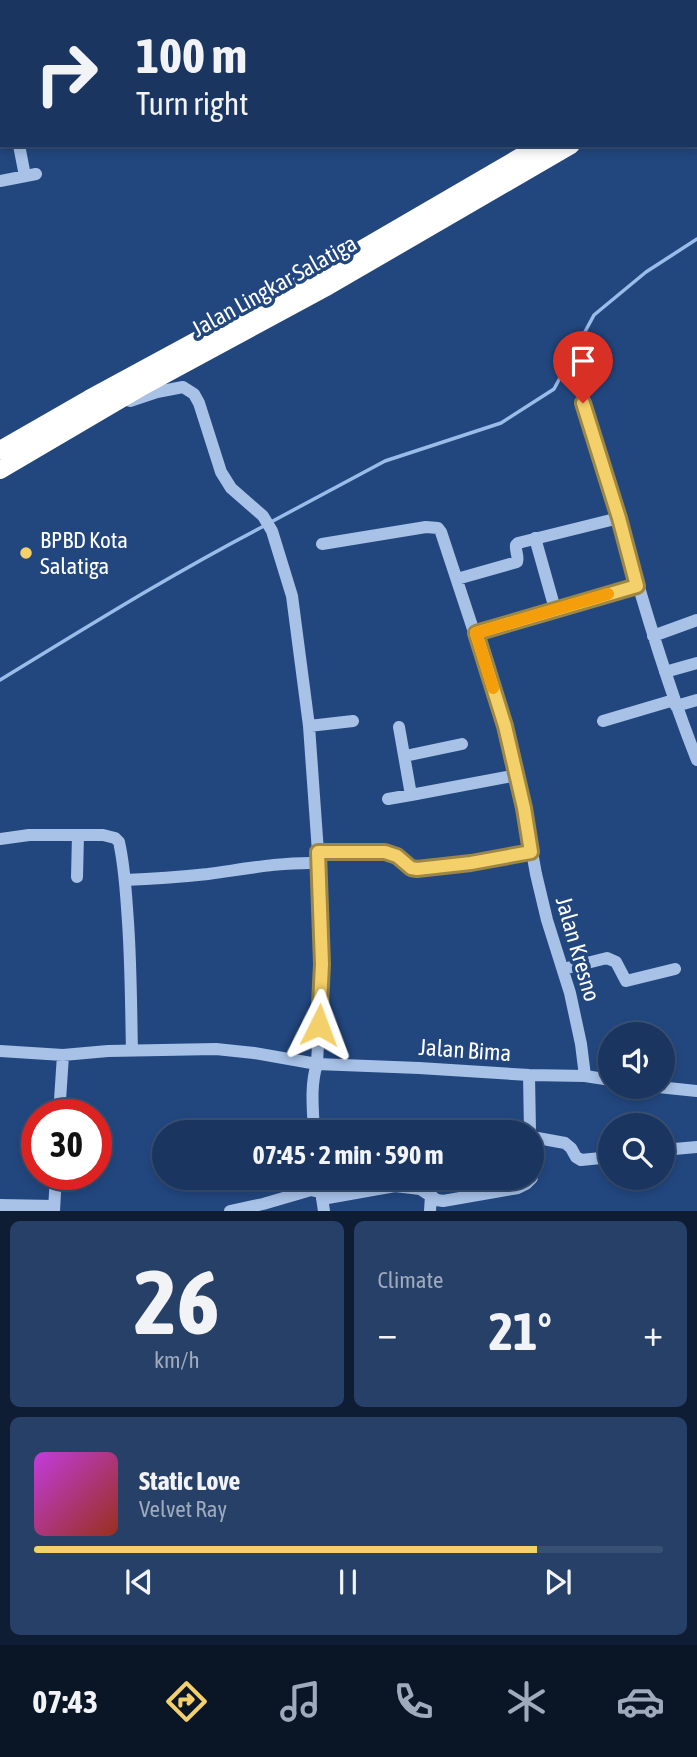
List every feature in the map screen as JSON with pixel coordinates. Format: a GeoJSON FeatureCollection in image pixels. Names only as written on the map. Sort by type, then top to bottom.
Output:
{"type":"FeatureCollection","features":[{"type":"Feature","properties":{"kind":"highway","name":"Jalan Lingkar Salatiga"},"geometry":{"type":"LineString","coordinates":[[0,470],[36,439],[538,147]]}},
{"type":"Feature","properties":{"kind":"highway","name":"Jalan Lingkar Salatiga"},"geometry":{"type":"LineString","coordinates":[[93,405],[328,286],[568,147]]}},
{"type":"Feature","properties":{"kind":"highway","name":"Jalan Lingkar Salatiga"},"geometry":{"type":"LineString","coordinates":[[0,450],[36,439]]}},
{"type":"Feature","properties":{"kind":"street"},"geometry":{"type":"LineString","coordinates":[[0,181],[30,175],[20,147]]}},
{"type":"Feature","properties":{"kind":"street"},"geometry":{"type":"LineString","coordinates":[[93,405],[118,406],[173,388],[183,387],[194,394],[200,403],[221,472],[231,488],[263,516],[272,531],[292,596],[309,726],[322,925],[314,1120]]}},
{"type":"Feature","properties":{"kind":"street"},"geometry":{"type":"LineString","coordinates":[[583,403],[637,586],[675,703],[691,728],[697,760]]}},
{"type":"Feature","properties":{"kind":"street"},"geometry":{"type":"LineString","coordinates":[[457,579],[517,562],[516,545],[534,538],[619,518]]}},
{"type":"Feature","properties":{"kind":"street","name":"Jalan Kresno"},"geometry":{"type":"LineString","coordinates":[[322,544],[432,527],[441,532],[505,726],[547,920],[579,1031],[585,1076]]}},
{"type":"Feature","properties":{"kind":"street"},"geometry":{"type":"LineString","coordinates":[[534,538],[555,609]]}},
{"type":"Feature","properties":{"kind":"street"},"geometry":{"type":"LineString","coordinates":[[476,633],[637,586]]}},
{"type":"Feature","properties":{"kind":"street"},"geometry":{"type":"LineString","coordinates":[[653,636],[697,620]]}},
{"type":"Feature","properties":{"kind":"street"},"geometry":{"type":"LineString","coordinates":[[665,672],[697,663]]}},
{"type":"Feature","properties":{"kind":"street"},"geometry":{"type":"LineString","coordinates":[[603,721],[697,700]]}},
{"type":"Feature","properties":{"kind":"street"},"geometry":{"type":"LineString","coordinates":[[309,726],[353,721]]}},
{"type":"Feature","properties":{"kind":"street"},"geometry":{"type":"LineString","coordinates":[[399,727],[411,795]]}},
{"type":"Feature","properties":{"kind":"street"},"geometry":{"type":"LineString","coordinates":[[405,756],[462,744]]}},
{"type":"Feature","properties":{"kind":"street"},"geometry":{"type":"LineString","coordinates":[[388,799],[517,775]]}},
{"type":"Feature","properties":{"kind":"street"},"geometry":{"type":"LineString","coordinates":[[0,839],[29,835],[103,835],[119,842],[125,880],[131,971],[132,1051]]}},
{"type":"Feature","properties":{"kind":"street"},"geometry":{"type":"LineString","coordinates":[[77,877],[78,835]]}},
{"type":"Feature","properties":{"kind":"street"},"geometry":{"type":"LineString","coordinates":[[125,880],[194,875],[385,852],[417,869],[531,852]]}},
{"type":"Feature","properties":{"kind":"street"},"geometry":{"type":"LineString","coordinates":[[563,969],[607,958],[616,962],[626,981],[675,970]]}},
{"type":"Feature","properties":{"kind":"street","name":"Jalan Bima"},"geometry":{"type":"LineString","coordinates":[[0,1051],[63,1055],[82,1052],[216,1049],[317,1064],[598,1078]]}},
{"type":"Feature","properties":{"kind":"street"},"geometry":{"type":"LineString","coordinates":[[60,1099],[63,1055]]}},
{"type":"Feature","properties":{"kind":"street"},"geometry":{"type":"LineString","coordinates":[[529,1075],[530,1120]]}},
{"type":"Feature","properties":{"kind":"street"},"geometry":{"type":"LineString","coordinates":[[675,1089],[697,1091]]}},
{"type":"Feature","properties":{"kind":"street"},"geometry":{"type":"LineString","coordinates":[[544,1139],[565,1143],[581,1160],[598,1158]]}},
{"type":"Feature","properties":{"kind":"street"},"geometry":{"type":"LineString","coordinates":[[675,1149],[697,1147]]}},
{"type":"Feature","properties":{"kind":"street"},"geometry":{"type":"LineString","coordinates":[[230,1211],[312,1190],[322,1201],[395,1186],[420,1189],[437,1200],[507,1190]]}},
{"type":"Feature","properties":{"kind":"street"},"geometry":{"type":"LineString","coordinates":[[0,1205],[54,1209],[55,1190]]}},
{"type":"Feature","properties":{"kind":"street"},"geometry":{"type":"LineString","coordinates":[[430,1211],[431,1190]]}},
{"type":"Feature","properties":{"kind":"waterway"},"geometry":{"type":"LineString","coordinates":[[271,522],[385,461],[501,423],[554,389],[594,315],[646,272],[697,239]]}},
{"type":"Feature","properties":{"kind":"waterway"},"geometry":{"type":"LineString","coordinates":[[0,680],[163,581],[264,526]]}},
{"type":"Feature","properties":{"kind":"slow traffic"},"geometry":{"type":"LineString","coordinates":[[493,688],[476,633],[608,594]]}},
{"type":"Feature","properties":{"kind":"place","name":"BPBD Kota Salatiga"},"geometry":{"type":"Point","coordinates":[26,553]}},
{"type":"Feature","properties":{"kind":"route"},"geometry":{"type":"LineString","coordinates":[[319,1025],[322,925],[318,852],[391,853],[411,868],[417,869],[531,852],[505,726],[476,633],[637,586],[583,403]]}}]}
